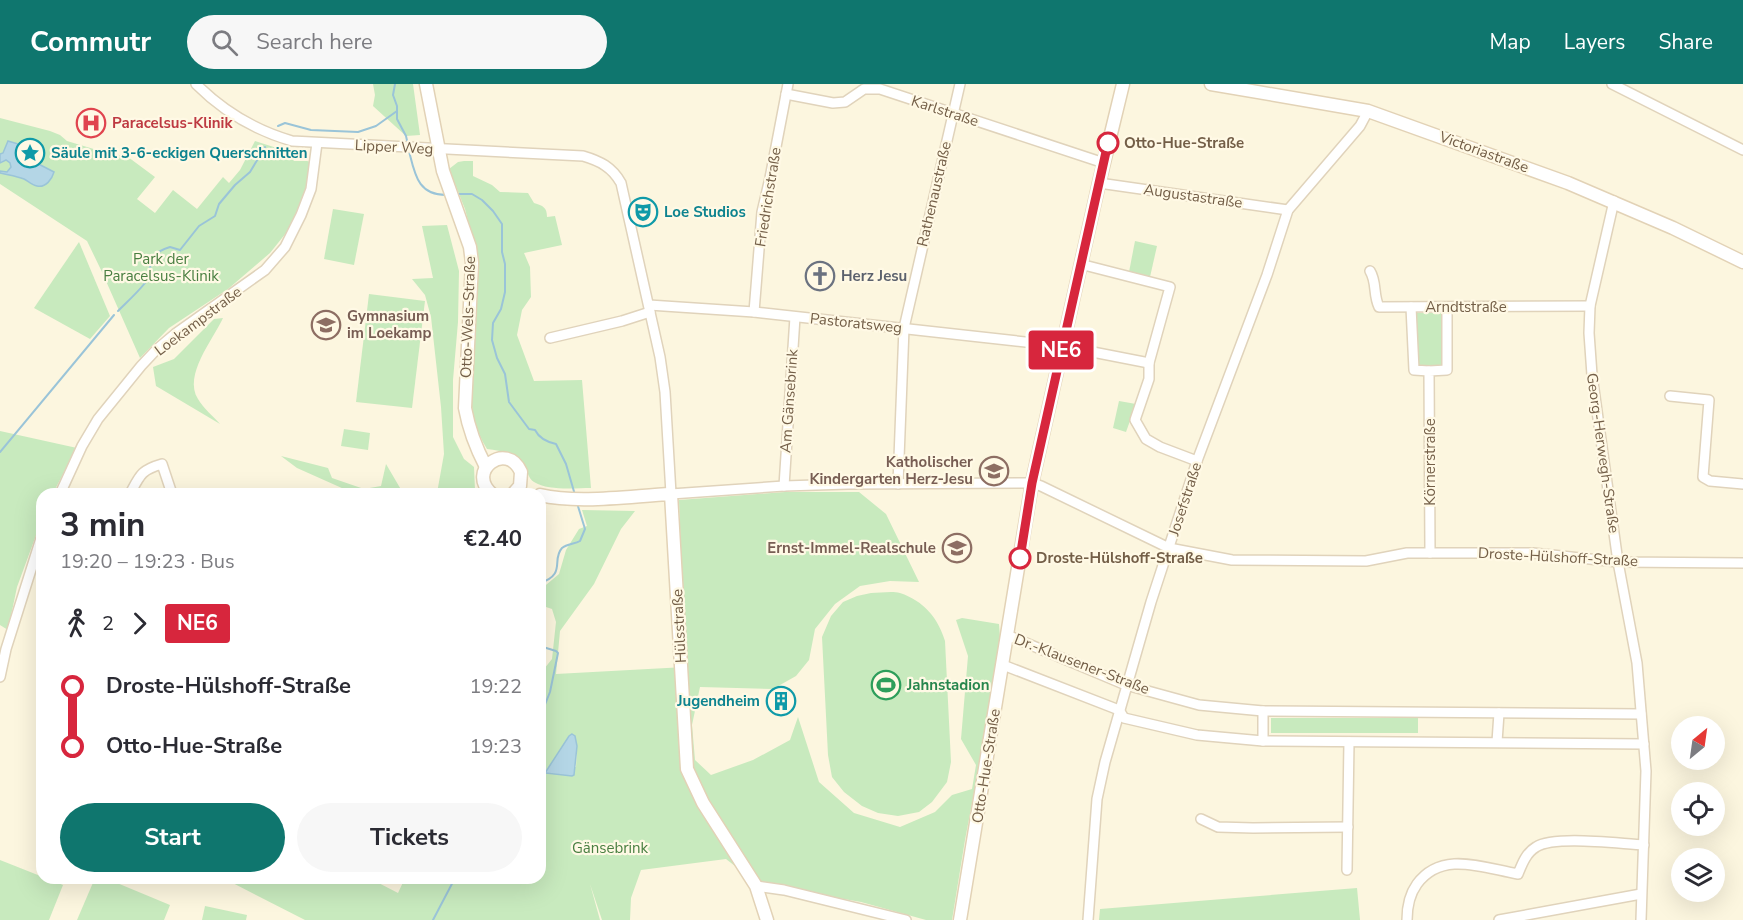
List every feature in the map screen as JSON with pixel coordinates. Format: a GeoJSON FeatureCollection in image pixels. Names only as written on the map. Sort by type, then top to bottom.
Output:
{"type":"FeatureCollection","features":[{"type":"Feature","properties":{"kind":"main road","name":"Otto-Wels-Straße"},"geometry":{"type":"LineString","coordinates":[[426,84],[443,171],[470,247],[472,263],[465,408],[469,428],[486,467],[483,481],[488,488]]}},
{"type":"Feature","properties":{"kind":"main road","name":"Otto-Hue-Straße"},"geometry":{"type":"LineString","coordinates":[[960,920],[1032,483],[1080,264],[1123,84]]}},
{"type":"Feature","properties":{"kind":"main road","name":"Victoriastraße"},"geometry":{"type":"LineString","coordinates":[[1211,84],[1368,111],[1614,201],[1743,262]]}},
{"type":"Feature","properties":{"kind":"main road"},"geometry":{"type":"LineString","coordinates":[[476,447],[486,454],[498,459],[508,459],[516,464],[530,488]]}},
{"type":"Feature","properties":{"kind":"main road"},"geometry":{"type":"LineString","coordinates":[[486,467],[498,459]]}},
{"type":"Feature","properties":{"kind":"main road"},"geometry":{"type":"LineString","coordinates":[[546,495],[557,499],[585,499],[670,494]]}},
{"type":"Feature","properties":{"kind":"main road","name":"Hülsstraße"},"geometry":{"type":"LineString","coordinates":[[670,494],[687,770],[712,817],[756,886],[767,920]]}},
{"type":"Feature","properties":{"kind":"street","name":"Lipper Weg"},"geometry":{"type":"LineString","coordinates":[[196,84],[224,109],[270,135],[292,141],[583,156],[600,161],[607,166]]}},
{"type":"Feature","properties":{"kind":"street","name":"Rathenaustraße"},"geometry":{"type":"LineString","coordinates":[[898,484],[904,328],[960,84]]}},
{"type":"Feature","properties":{"kind":"street"},"geometry":{"type":"LineString","coordinates":[[1612,84],[1743,150]]}},
{"type":"Feature","properties":{"kind":"street","name":"Karlstraße"},"geometry":{"type":"LineString","coordinates":[[787,89],[833,103],[845,102],[864,89],[880,89],[1104,162]]}},
{"type":"Feature","properties":{"kind":"street","name":"Friedrichstraße"},"geometry":{"type":"LineString","coordinates":[[754,312],[762,212],[787,89]]}},
{"type":"Feature","properties":{"kind":"street","name":"Josefstraße"},"geometry":{"type":"LineString","coordinates":[[1088,920],[1097,800],[1104,762],[1197,461],[1267,275],[1288,210],[1360,126],[1368,111]]}},
{"type":"Feature","properties":{"kind":"street","name":"Loekampstraße"},"geometry":{"type":"LineString","coordinates":[[63,488],[82,446],[98,419],[141,366],[175,334],[265,270],[285,247],[302,215],[311,189],[317,143]]}},
{"type":"Feature","properties":{"kind":"street","name":"Hülsstraße"},"geometry":{"type":"LineString","coordinates":[[607,166],[618,176],[621,183],[650,309],[665,392],[670,494]]}},
{"type":"Feature","properties":{"kind":"street","name":"Augustastraße"},"geometry":{"type":"LineString","coordinates":[[1099,183],[1288,210]]}},
{"type":"Feature","properties":{"kind":"street","name":"Georg-Herwegh-Straße"},"geometry":{"type":"LineString","coordinates":[[1614,201],[1590,306],[1589,333],[1592,375],[1618,562],[1637,663],[1646,771],[1641,920]]}},
{"type":"Feature","properties":{"kind":"street"},"geometry":{"type":"LineString","coordinates":[[1080,264],[1170,286],[1149,363],[1149,379],[1135,420],[1146,439],[1160,447],[1197,461]]}},
{"type":"Feature","properties":{"kind":"street","name":"Arndtstraße"},"geometry":{"type":"LineString","coordinates":[[1370,271],[1374,277],[1375,299],[1379,307],[1590,306]]}},
{"type":"Feature","properties":{"kind":"street"},"geometry":{"type":"LineString","coordinates":[[1411,307],[1414,370],[1429,371],[1447,370],[1447,307]]}},
{"type":"Feature","properties":{"kind":"street"},"geometry":{"type":"LineString","coordinates":[[550,338],[622,321],[650,309]]}},
{"type":"Feature","properties":{"kind":"street","name":"Pastoratsweg"},"geometry":{"type":"LineString","coordinates":[[650,309],[754,312],[904,328],[1062,346],[1149,363]]}},
{"type":"Feature","properties":{"kind":"street","name":"Am Gänsebrink"},"geometry":{"type":"LineString","coordinates":[[784,486],[795,317]]}},
{"type":"Feature","properties":{"kind":"street","name":"Körnerstraße"},"geometry":{"type":"LineString","coordinates":[[1429,371],[1430,553]]}},
{"type":"Feature","properties":{"kind":"street"},"geometry":{"type":"LineString","coordinates":[[1670,396],[1709,400],[1703,477],[1710,481],[1743,484]]}},
{"type":"Feature","properties":{"kind":"street"},"geometry":{"type":"LineString","coordinates":[[133,488],[139,475],[162,464],[170,488]]}},
{"type":"Feature","properties":{"kind":"street","name":"Droste-Hülshoff-Straße"},"geometry":{"type":"LineString","coordinates":[[670,494],[784,486],[1032,483],[1169,548],[1232,560],[1366,561],[1407,553],[1533,553],[1618,562],[1743,563]]}},
{"type":"Feature","properties":{"kind":"street"},"geometry":{"type":"LineString","coordinates":[[0,676],[6,649],[36,554]]}},
{"type":"Feature","properties":{"kind":"street","name":"Dr.-Klausener-Straße"},"geometry":{"type":"LineString","coordinates":[[1007,635],[1126,685],[1199,705],[1263,711],[1641,714]]}},
{"type":"Feature","properties":{"kind":"street","name":"Dr.-Klausener-Straße"},"geometry":{"type":"LineString","coordinates":[[1003,665],[1119,710],[1124,718],[1197,735],[1263,741],[1644,744]]}},
{"type":"Feature","properties":{"kind":"street"},"geometry":{"type":"LineString","coordinates":[[1263,711],[1263,741]]}},
{"type":"Feature","properties":{"kind":"street"},"geometry":{"type":"LineString","coordinates":[[1497,742],[1499,713]]}},
{"type":"Feature","properties":{"kind":"street"},"geometry":{"type":"LineString","coordinates":[[1347,870],[1349,742]]}},
{"type":"Feature","properties":{"kind":"street"},"geometry":{"type":"LineString","coordinates":[[1201,819],[1218,827],[1348,827]]}},
{"type":"Feature","properties":{"kind":"street"},"geometry":{"type":"LineString","coordinates":[[1407,920],[1407,910],[1413,890],[1428,872],[1446,864],[1459,863],[1518,874],[1534,847],[1547,842],[1563,840],[1644,845]]}},
{"type":"Feature","properties":{"kind":"street"},"geometry":{"type":"LineString","coordinates":[[756,886],[784,890],[906,920]]}},
{"type":"Feature","properties":{"kind":"street"},"geometry":{"type":"LineString","coordinates":[[1499,920],[1641,894]]}},
{"type":"Feature","properties":{"kind":"green space"},"geometry":{"type":"Polygon","coordinates":[[[373,84],[413,84],[420,135],[406,136],[373,106],[375,95],[373,84]]]}},
{"type":"Feature","properties":{"kind":"green space","name":"Park der Paracelsus-Klinik"},"geometry":{"type":"Polygon","coordinates":[[[0,118],[50,131],[67,141],[128,157],[155,177],[137,199],[155,213],[173,190],[197,209],[223,177],[229,183],[240,170],[255,141],[286,151],[294,161],[311,162],[305,191],[295,215],[286,233],[270,253],[228,289],[169,328],[140,358],[87,241],[0,184],[0,118]]]}},
{"type":"Feature","properties":{"kind":"green space"},"geometry":{"type":"Polygon","coordinates":[[[473,161],[473,176],[492,185],[500,192],[528,193],[534,203],[545,209],[547,217],[555,216],[562,245],[524,253],[530,267],[531,297],[522,310],[517,335],[534,381],[582,380],[591,488],[554,488],[534,482],[518,458],[509,453],[487,449],[478,430],[471,398],[474,244],[465,209],[449,169],[458,162],[473,161]]]}},
{"type":"Feature","properties":{"kind":"green space"},"geometry":{"type":"Polygon","coordinates":[[[333,209],[364,214],[354,265],[324,259],[333,209]]]}},
{"type":"Feature","properties":{"kind":"green space"},"geometry":{"type":"Polygon","coordinates":[[[447,225],[459,271],[458,322],[453,380],[453,437],[464,459],[474,467],[475,488],[438,488],[444,454],[431,317],[425,295],[412,279],[433,278],[422,226],[447,225]]]}},
{"type":"Feature","properties":{"kind":"green space"},"geometry":{"type":"Polygon","coordinates":[[[1135,241],[1157,246],[1150,277],[1129,272],[1135,241]]]}},
{"type":"Feature","properties":{"kind":"green space"},"geometry":{"type":"Polygon","coordinates":[[[79,242],[110,316],[90,339],[34,308],[79,242]]]}},
{"type":"Feature","properties":{"kind":"green space"},"geometry":{"type":"Polygon","coordinates":[[[369,294],[425,301],[412,408],[356,402],[369,294]]]}},
{"type":"Feature","properties":{"kind":"green space"},"geometry":{"type":"Polygon","coordinates":[[[1415,313],[1442,313],[1443,366],[1416,365],[1415,313]]]}},
{"type":"Feature","properties":{"kind":"green space"},"geometry":{"type":"Polygon","coordinates":[[[223,318],[201,358],[194,379],[194,390],[198,399],[220,424],[156,386],[153,367],[174,359],[214,319],[223,318]]]}},
{"type":"Feature","properties":{"kind":"green space"},"geometry":{"type":"Polygon","coordinates":[[[1119,401],[1136,404],[1126,432],[1113,428],[1119,401]]]}},
{"type":"Feature","properties":{"kind":"green space"},"geometry":{"type":"Polygon","coordinates":[[[344,429],[370,433],[368,450],[341,446],[344,429]]]}},
{"type":"Feature","properties":{"kind":"green space"},"geometry":{"type":"Polygon","coordinates":[[[0,431],[77,448],[56,488],[36,488],[36,535],[17,587],[8,630],[0,625],[0,431]]]}},
{"type":"Feature","properties":{"kind":"green space"},"geometry":{"type":"Polygon","coordinates":[[[281,456],[328,468],[332,478],[361,488],[342,488],[297,468],[281,456]]]}},
{"type":"Feature","properties":{"kind":"green space"},"geometry":{"type":"Polygon","coordinates":[[[386,464],[400,488],[370,488],[381,486],[386,464]]]}},
{"type":"Feature","properties":{"kind":"green space","name":"Gänsebrink"},"geometry":{"type":"Polygon","coordinates":[[[785,492],[859,492],[886,514],[919,582],[890,581],[860,586],[835,604],[815,629],[809,660],[796,676],[773,689],[700,687],[692,725],[695,760],[711,775],[753,760],[790,740],[798,717],[819,782],[854,813],[900,827],[935,812],[952,795],[972,789],[976,765],[961,739],[968,656],[956,620],[962,618],[999,624],[1001,651],[952,920],[926,920],[861,902],[758,884],[726,859],[641,870],[631,898],[630,920],[602,920],[590,884],[600,920],[305,920],[235,884],[381,884],[398,893],[402,884],[546,884],[546,770],[546,666],[552,659],[556,622],[552,609],[546,607],[546,585],[559,574],[566,550],[579,529],[587,526],[582,510],[635,511],[621,529],[594,584],[560,631],[556,674],[685,667],[679,500],[785,492]],[[569,736],[546,770],[576,767],[575,736],[569,736]]]}},
{"type":"Feature","properties":{"kind":"green space","name":"Jahnstadion"},"geometry":{"type":"Polygon","coordinates":[[[897,592],[909,596],[929,611],[945,641],[951,762],[947,782],[932,802],[919,812],[898,816],[878,813],[862,806],[844,792],[832,777],[828,755],[822,637],[831,616],[843,602],[871,593],[897,592]]]}},
{"type":"Feature","properties":{"kind":"green space"},"geometry":{"type":"Polygon","coordinates":[[[1271,718],[1418,718],[1418,733],[1271,733],[1271,718]]]}},
{"type":"Feature","properties":{"kind":"green space"},"geometry":{"type":"Polygon","coordinates":[[[0,860],[36,874],[36,884],[63,885],[49,920],[0,920],[0,860]]]}},
{"type":"Feature","properties":{"kind":"green space"},"geometry":{"type":"Polygon","coordinates":[[[92,884],[119,884],[170,905],[164,920],[77,920],[92,884]]]}},
{"type":"Feature","properties":{"kind":"green space"},"geometry":{"type":"Polygon","coordinates":[[[1357,888],[1360,920],[1099,920],[1100,909],[1357,888]]]}},
{"type":"Feature","properties":{"kind":"green space"},"geometry":{"type":"Polygon","coordinates":[[[205,906],[247,915],[246,920],[202,920],[205,906]]]}},
{"type":"Feature","properties":{"kind":"water"},"geometry":{"type":"Polygon","coordinates":[[[8,141],[25,146],[25,148],[20,147],[19,154],[54,172],[48,182],[43,186],[37,186],[24,179],[0,173],[0,171],[7,172],[11,167],[6,160],[0,163],[0,154],[3,153],[8,141]]]}},
{"type":"Feature","properties":{"kind":"water"},"geometry":{"type":"Polygon","coordinates":[[[572,734],[575,736],[577,746],[574,775],[546,773],[546,771],[572,734]]]}},
{"type":"Feature","properties":{"kind":"waterway"},"geometry":{"type":"LineString","coordinates":[[395,84],[393,95],[397,106],[397,119],[408,145]]}},
{"type":"Feature","properties":{"kind":"waterway"},"geometry":{"type":"LineString","coordinates":[[278,126],[285,123],[311,130],[358,132],[376,126],[397,111]]}},
{"type":"Feature","properties":{"kind":"waterway"},"geometry":{"type":"LineString","coordinates":[[118,311],[145,283],[155,254],[170,247],[180,250],[199,226],[215,216],[219,204],[250,172],[265,147]]}},
{"type":"Feature","properties":{"kind":"waterway"},"geometry":{"type":"LineString","coordinates":[[409,151],[416,176],[424,188],[430,192],[448,195]]}},
{"type":"Feature","properties":{"kind":"waterway"},"geometry":{"type":"LineString","coordinates":[[456,194],[472,194],[482,200],[502,224],[505,292],[501,309],[493,323],[492,340],[505,374],[509,402],[529,429],[535,430],[544,439],[556,444],[566,464],[575,495]]}},
{"type":"Feature","properties":{"kind":"waterway"},"geometry":{"type":"LineString","coordinates":[[0,452],[114,315]]}},
{"type":"Feature","properties":{"kind":"waterway"},"geometry":{"type":"LineString","coordinates":[[546,580],[556,571],[562,548],[580,541],[585,529],[577,503]]}},
{"type":"Feature","properties":{"kind":"waterway"},"geometry":{"type":"LineString","coordinates":[[546,648],[558,653],[546,702]]}},
{"type":"Feature","properties":{"kind":"waterway"},"geometry":{"type":"LineString","coordinates":[[433,920],[452,884]]}},
{"type":"Feature","properties":{"kind":"bus line","name":"NE6"},"geometry":{"type":"LineString","coordinates":[[1020,558],[1032,483],[1108,143]]}},
{"type":"Feature","properties":{"kind":"place","name":"Paracelsus-Klinik"},"geometry":{"type":"Point","coordinates":[91,123]}},
{"type":"Feature","properties":{"kind":"place","name":"Otto-Hue-Straße"},"geometry":{"type":"Point","coordinates":[1108,143]}},
{"type":"Feature","properties":{"kind":"place","name":"Säule mit 3-6-eckigen Querschnitten"},"geometry":{"type":"Point","coordinates":[30,153]}},
{"type":"Feature","properties":{"kind":"place","name":"Loe Studios"},"geometry":{"type":"Point","coordinates":[643,212]}},
{"type":"Feature","properties":{"kind":"place","name":"Herz Jesu"},"geometry":{"type":"Point","coordinates":[820,276]}},
{"type":"Feature","properties":{"kind":"place","name":"Gymnasium im Loekamp"},"geometry":{"type":"Point","coordinates":[326,325]}},
{"type":"Feature","properties":{"kind":"place","name":"Katholischer Kindergarten Herz-Jesu"},"geometry":{"type":"Point","coordinates":[994,471]}},
{"type":"Feature","properties":{"kind":"place","name":"Ernst-Immel-Realschule"},"geometry":{"type":"Point","coordinates":[957,548]}},
{"type":"Feature","properties":{"kind":"place","name":"Droste-Hülshoff-Straße"},"geometry":{"type":"Point","coordinates":[1020,558]}},
{"type":"Feature","properties":{"kind":"place","name":"Jahnstadion"},"geometry":{"type":"Point","coordinates":[886,685]}},
{"type":"Feature","properties":{"kind":"place","name":"Jugendheim"},"geometry":{"type":"Point","coordinates":[781,701]}}]}
